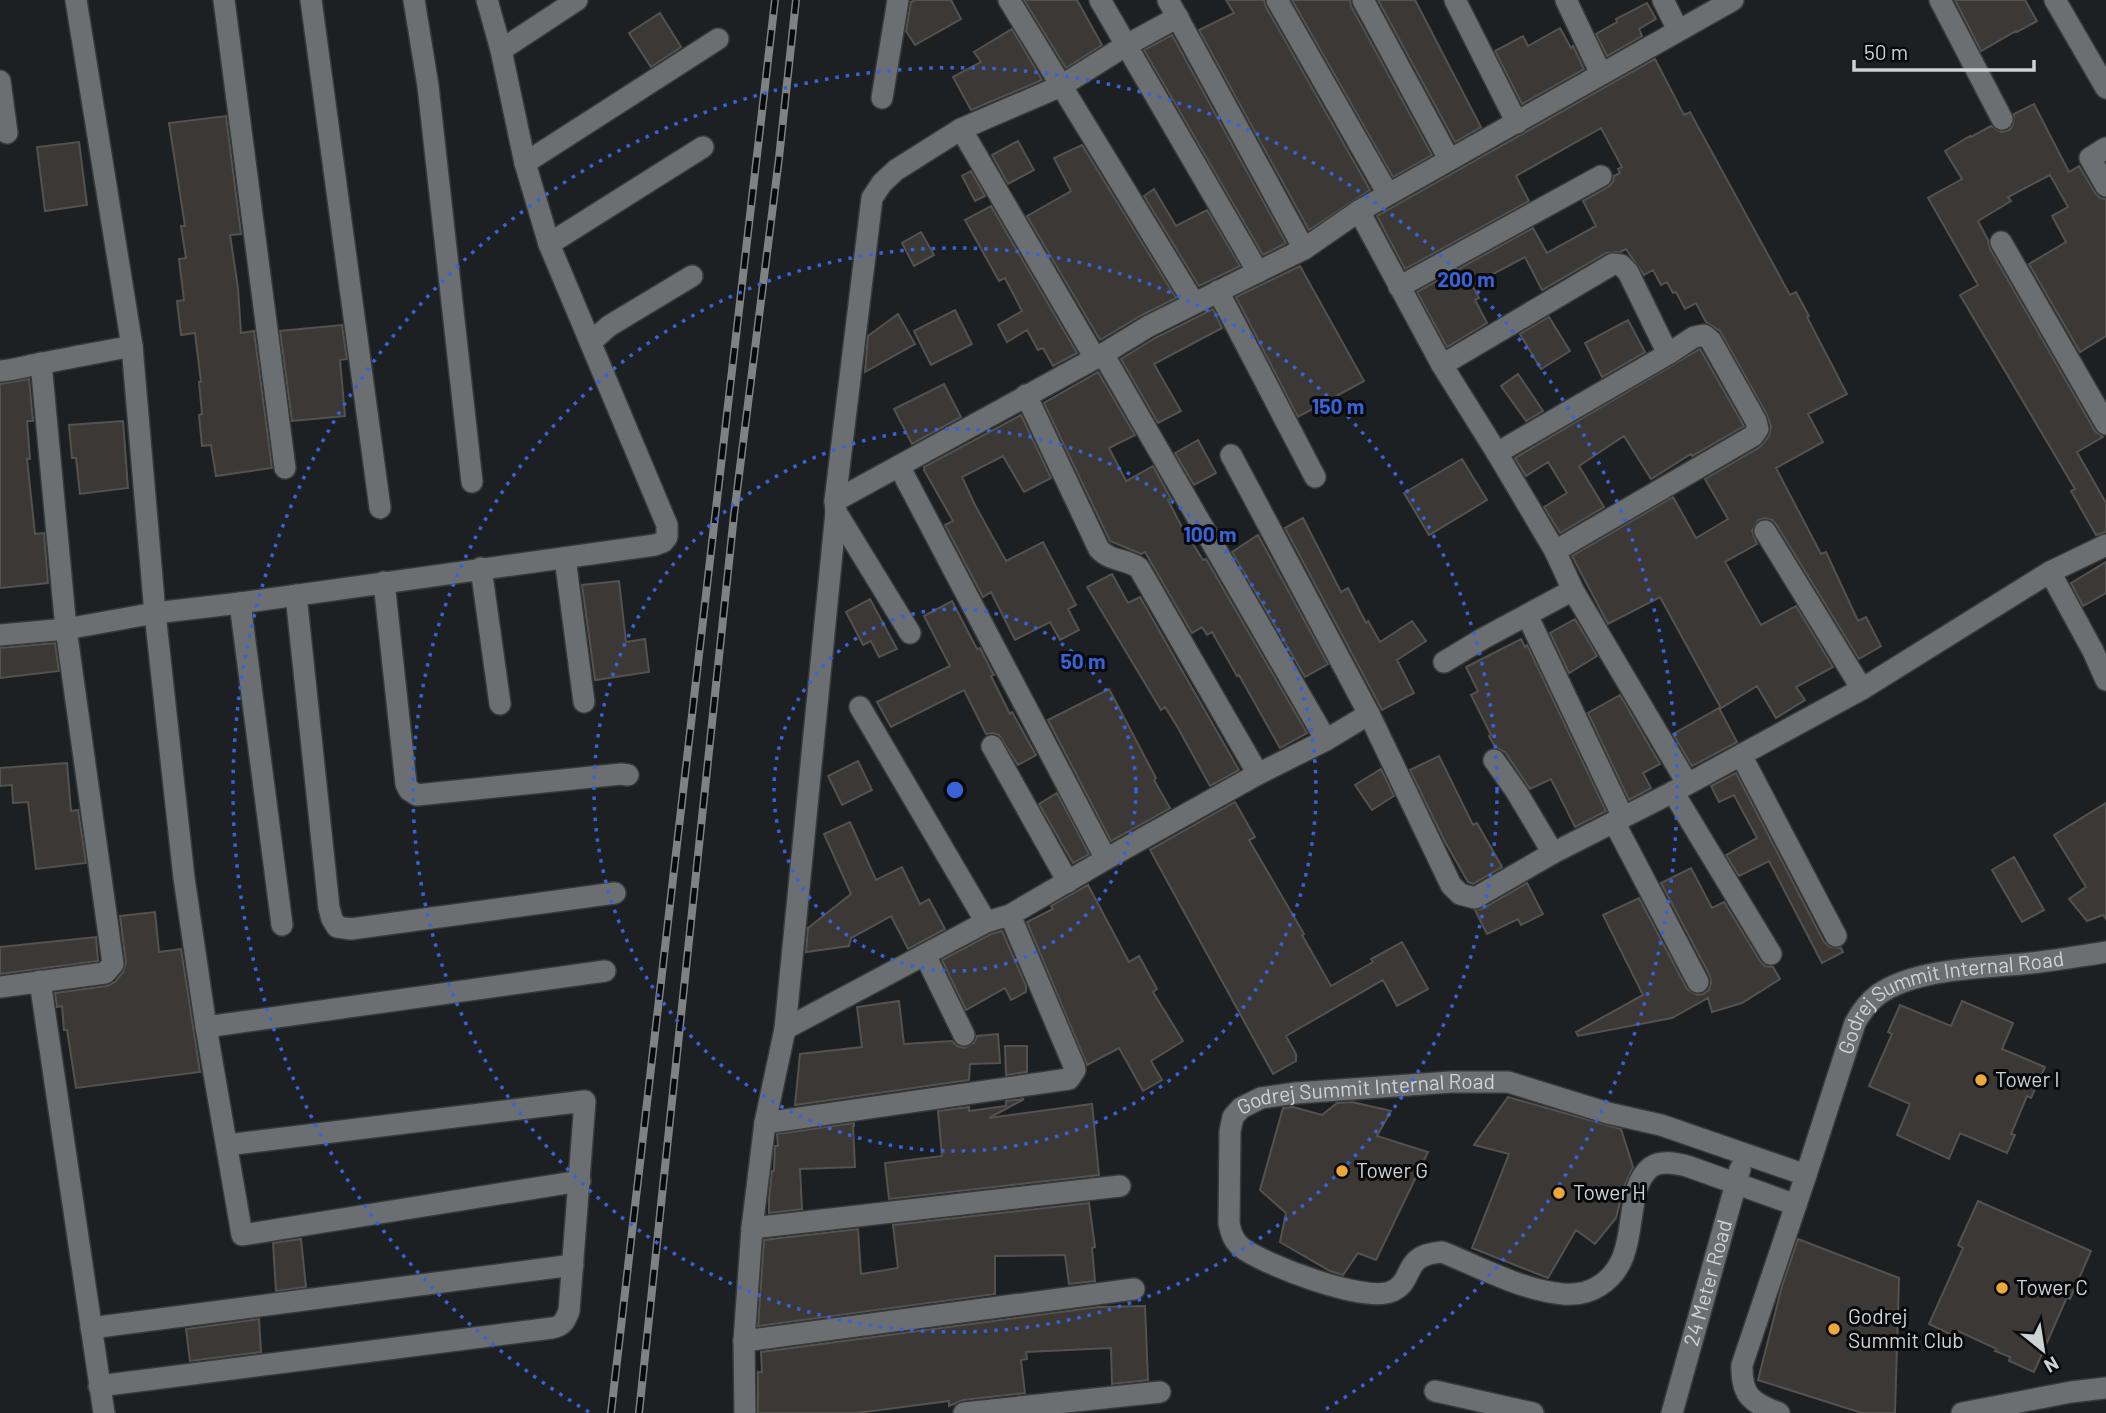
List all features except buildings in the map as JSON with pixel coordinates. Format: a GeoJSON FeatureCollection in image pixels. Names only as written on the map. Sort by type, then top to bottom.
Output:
{"type":"FeatureCollection","features":[{"type":"Feature","properties":{"kind":"street"},"geometry":{"type":"LineString","coordinates":[[76,0],[132,346],[155,613],[184,878],[206,1027],[242,1235],[580,1181]]}},
{"type":"Feature","properties":{"kind":"street"},"geometry":{"type":"LineString","coordinates":[[224,0],[285,468]]}},
{"type":"Feature","properties":{"kind":"street"},"geometry":{"type":"LineString","coordinates":[[311,0],[380,508]]}},
{"type":"Feature","properties":{"kind":"street"},"geometry":{"type":"LineString","coordinates":[[414,0],[428,86],[472,482]]}},
{"type":"Feature","properties":{"kind":"street"},"geometry":{"type":"LineString","coordinates":[[0,635],[66,629],[155,613],[655,545],[667,537],[667,525],[549,244],[525,163],[501,50],[486,0]]}},
{"type":"Feature","properties":{"kind":"street"},"geometry":{"type":"LineString","coordinates":[[501,50],[578,0]]}},
{"type":"Feature","properties":{"kind":"street"},"geometry":{"type":"LineString","coordinates":[[882,99],[898,0]]}},
{"type":"Feature","properties":{"kind":"street"},"geometry":{"type":"LineString","coordinates":[[1009,0],[1194,303]]}},
{"type":"Feature","properties":{"kind":"street"},"geometry":{"type":"LineString","coordinates":[[1100,0],[1258,272]]}},
{"type":"Feature","properties":{"kind":"street"},"geometry":{"type":"LineString","coordinates":[[1277,0],[1388,194]]}},
{"type":"Feature","properties":{"kind":"street"},"geometry":{"type":"LineString","coordinates":[[1363,0],[1449,159]]}},
{"type":"Feature","properties":{"kind":"street"},"geometry":{"type":"LineString","coordinates":[[1455,0],[1517,123]]}},
{"type":"Feature","properties":{"kind":"street"},"geometry":{"type":"LineString","coordinates":[[1566,0],[1601,74]]}},
{"type":"Feature","properties":{"kind":"street"},"geometry":{"type":"LineString","coordinates":[[1663,0],[1678,30]]}},
{"type":"Feature","properties":{"kind":"street"},"geometry":{"type":"LineString","coordinates":[[836,507],[898,466],[1149,326],[1304,249],[1388,194],[1733,0]]}},
{"type":"Feature","properties":{"kind":"street"},"geometry":{"type":"LineString","coordinates":[[1940,0],[2003,119]]}},
{"type":"Feature","properties":{"kind":"street"},"geometry":{"type":"LineString","coordinates":[[2055,0],[2106,88]]}},
{"type":"Feature","properties":{"kind":"street"},"geometry":{"type":"LineString","coordinates":[[745,1413],[744,1341],[752,1228],[765,1123],[785,1029],[836,507],[872,198],[882,183],[896,170],[961,129],[1061,86],[1125,46],[1173,9],[1304,249]]}},
{"type":"Feature","properties":{"kind":"street"},"geometry":{"type":"LineString","coordinates":[[525,163],[718,39]]}},
{"type":"Feature","properties":{"kind":"street"},"geometry":{"type":"LineString","coordinates":[[0,81],[7,133]]}},
{"type":"Feature","properties":{"kind":"street"},"geometry":{"type":"LineString","coordinates":[[961,129],[1326,740]]}},
{"type":"Feature","properties":{"kind":"street"},"geometry":{"type":"LineString","coordinates":[[549,244],[703,147]]}},
{"type":"Feature","properties":{"kind":"street"},"geometry":{"type":"LineString","coordinates":[[2106,149],[2090,158],[2106,186]]}},
{"type":"Feature","properties":{"kind":"street"},"geometry":{"type":"LineString","coordinates":[[1399,286],[1601,176]]}},
{"type":"Feature","properties":{"kind":"street"},"geometry":{"type":"LineString","coordinates":[[1359,211],[1442,365],[1555,551],[1573,590],[1771,954]]}},
{"type":"Feature","properties":{"kind":"street"},"geometry":{"type":"LineString","coordinates":[[2001,242],[2106,424]]}},
{"type":"Feature","properties":{"kind":"street"},"geometry":{"type":"LineString","coordinates":[[1442,365],[1613,264],[1621,265],[1628,272],[1668,354]]}},
{"type":"Feature","properties":{"kind":"street"},"geometry":{"type":"LineString","coordinates":[[591,342],[609,326],[692,276]]}},
{"type":"Feature","properties":{"kind":"street"},"geometry":{"type":"LineString","coordinates":[[1219,291],[1315,477]]}},
{"type":"Feature","properties":{"kind":"street"},"geometry":{"type":"LineString","coordinates":[[1497,453],[1694,337],[1704,335],[1711,341],[1756,421],[1758,429],[1754,436],[1555,551]]}},
{"type":"Feature","properties":{"kind":"street"},"geometry":{"type":"LineString","coordinates":[[0,372],[132,346]]}},
{"type":"Feature","properties":{"kind":"street"},"geometry":{"type":"LineString","coordinates":[[0,987],[105,973],[113,964],[66,629],[41,363]]}},
{"type":"Feature","properties":{"kind":"street"},"geometry":{"type":"LineString","coordinates":[[1026,395],[1098,549],[1108,557],[1133,563],[1139,568],[1258,774]]}},
{"type":"Feature","properties":{"kind":"street"},"geometry":{"type":"LineString","coordinates":[[1231,455],[1369,714],[1451,885],[1460,894],[1475,898],[1553,853],[1862,689],[2050,572],[2106,545]]}},
{"type":"Feature","properties":{"kind":"street"},"geometry":{"type":"LineString","coordinates":[[898,466],[1106,859]]}},
{"type":"Feature","properties":{"kind":"street"},"geometry":{"type":"LineString","coordinates":[[836,507],[910,633]]}},
{"type":"Feature","properties":{"kind":"street"},"geometry":{"type":"LineString","coordinates":[[1765,531],[1862,689]]}},
{"type":"Feature","properties":{"kind":"street"},"geometry":{"type":"LineString","coordinates":[[565,558],[584,702]]}},
{"type":"Feature","properties":{"kind":"street"},"geometry":{"type":"LineString","coordinates":[[481,568],[500,704]]}},
{"type":"Feature","properties":{"kind":"street"},"geometry":{"type":"LineString","coordinates":[[2050,572],[2106,680]]}},
{"type":"Feature","properties":{"kind":"street"},"geometry":{"type":"LineString","coordinates":[[384,582],[406,784],[413,794],[628,775]]}},
{"type":"Feature","properties":{"kind":"street"},"geometry":{"type":"LineString","coordinates":[[1444,662],[1573,590]]}},
{"type":"Feature","properties":{"kind":"street"},"geometry":{"type":"LineString","coordinates":[[296,595],[329,908],[337,927],[351,929],[615,893]]}},
{"type":"Feature","properties":{"kind":"street"},"geometry":{"type":"LineString","coordinates":[[240,603],[282,925]]}},
{"type":"Feature","properties":{"kind":"street"},"geometry":{"type":"LineString","coordinates":[[1527,615],[1618,819],[1698,982]]}},
{"type":"Feature","properties":{"kind":"street"},"geometry":{"type":"LineString","coordinates":[[860,708],[986,922]]}},
{"type":"Feature","properties":{"kind":"street"},"geometry":{"type":"LineString","coordinates":[[785,1029],[986,922],[1010,915],[1369,714]]}},
{"type":"Feature","properties":{"kind":"street"},"geometry":{"type":"LineString","coordinates":[[992,746],[1068,882]]}},
{"type":"Feature","properties":{"kind":"street"},"geometry":{"type":"LineString","coordinates":[[1741,755],[1836,936]]}},
{"type":"Feature","properties":{"kind":"street"},"geometry":{"type":"LineString","coordinates":[[1494,760],[1553,853]]}},
{"type":"Feature","properties":{"kind":"street"},"geometry":{"type":"LineString","coordinates":[[765,1123],[1069,1079],[1075,1070],[1074,1066],[1010,915]]}},
{"type":"Feature","properties":{"kind":"street","name":"Godrej Summit Internal Road"},"geometry":{"type":"LineString","coordinates":[[1779,1413],[1758,1405],[1750,1398],[1742,1377],[1742,1365],[1855,1023],[1866,1006],[1879,994],[1905,981],[1956,970],[2034,963],[2106,952]]}},
{"type":"Feature","properties":{"kind":"street"},"geometry":{"type":"LineString","coordinates":[[925,955],[964,1035]]}},
{"type":"Feature","properties":{"kind":"street"},"geometry":{"type":"LineString","coordinates":[[206,1027],[605,971]]}},
{"type":"Feature","properties":{"kind":"street"},"geometry":{"type":"LineString","coordinates":[[40,981],[104,1413]]}},
{"type":"Feature","properties":{"kind":"street","name":"Godrej Summit Internal Road"},"geometry":{"type":"LineString","coordinates":[[1796,1205],[1670,1162],[1652,1166],[1644,1175],[1636,1194],[1628,1245],[1620,1264],[1609,1280],[1589,1292],[1566,1295],[1540,1291],[1442,1251],[1427,1253],[1415,1260],[1402,1283],[1389,1293],[1373,1294],[1315,1282],[1248,1251],[1232,1236],[1229,1223],[1230,1131],[1233,1117],[1241,1108],[1261,1098],[1451,1082],[1508,1082],[1608,1113],[1661,1125],[1806,1175]]}},
{"type":"Feature","properties":{"kind":"street"},"geometry":{"type":"LineString","coordinates":[[99,1386],[560,1326],[566,1321],[573,1265],[585,1101],[226,1145]]}},
{"type":"Feature","properties":{"kind":"street","name":"24 Meter Road"},"geometry":{"type":"LineString","coordinates":[[1672,1413],[1735,1182],[1746,1154]]}},
{"type":"Feature","properties":{"kind":"street"},"geometry":{"type":"LineString","coordinates":[[752,1228],[1120,1186]]}},
{"type":"Feature","properties":{"kind":"street"},"geometry":{"type":"LineString","coordinates":[[91,1328],[573,1265]]}},
{"type":"Feature","properties":{"kind":"street"},"geometry":{"type":"LineString","coordinates":[[744,1341],[1134,1289]]}},
{"type":"Feature","properties":{"kind":"street"},"geometry":{"type":"LineString","coordinates":[[1962,1413],[2106,1388]]}},
{"type":"Feature","properties":{"kind":"street"},"geometry":{"type":"LineString","coordinates":[[1435,1391],[1525,1412]]}},
{"type":"Feature","properties":{"kind":"street"},"geometry":{"type":"LineString","coordinates":[[964,1413],[1160,1392]]}},
{"type":"Feature","properties":{"kind":"railway"},"geometry":{"type":"LineString","coordinates":[[611,1413],[775,0]]}},
{"type":"Feature","properties":{"kind":"railway"},"geometry":{"type":"LineString","coordinates":[[639,1413],[734,515],[796,0]]}},
{"type":"Feature","properties":{"kind":"place","name":"Tower I"},"geometry":{"type":"Point","coordinates":[1981,1080]}},
{"type":"Feature","properties":{"kind":"place","name":"Tower G"},"geometry":{"type":"Point","coordinates":[1342,1171]}},
{"type":"Feature","properties":{"kind":"place","name":"Tower H"},"geometry":{"type":"Point","coordinates":[1559,1193]}},
{"type":"Feature","properties":{"kind":"place","name":"Tower C"},"geometry":{"type":"Point","coordinates":[2002,1288]}},
{"type":"Feature","properties":{"kind":"place","name":"Godrej Summit Club"},"geometry":{"type":"Point","coordinates":[1834,1329]}}]}
